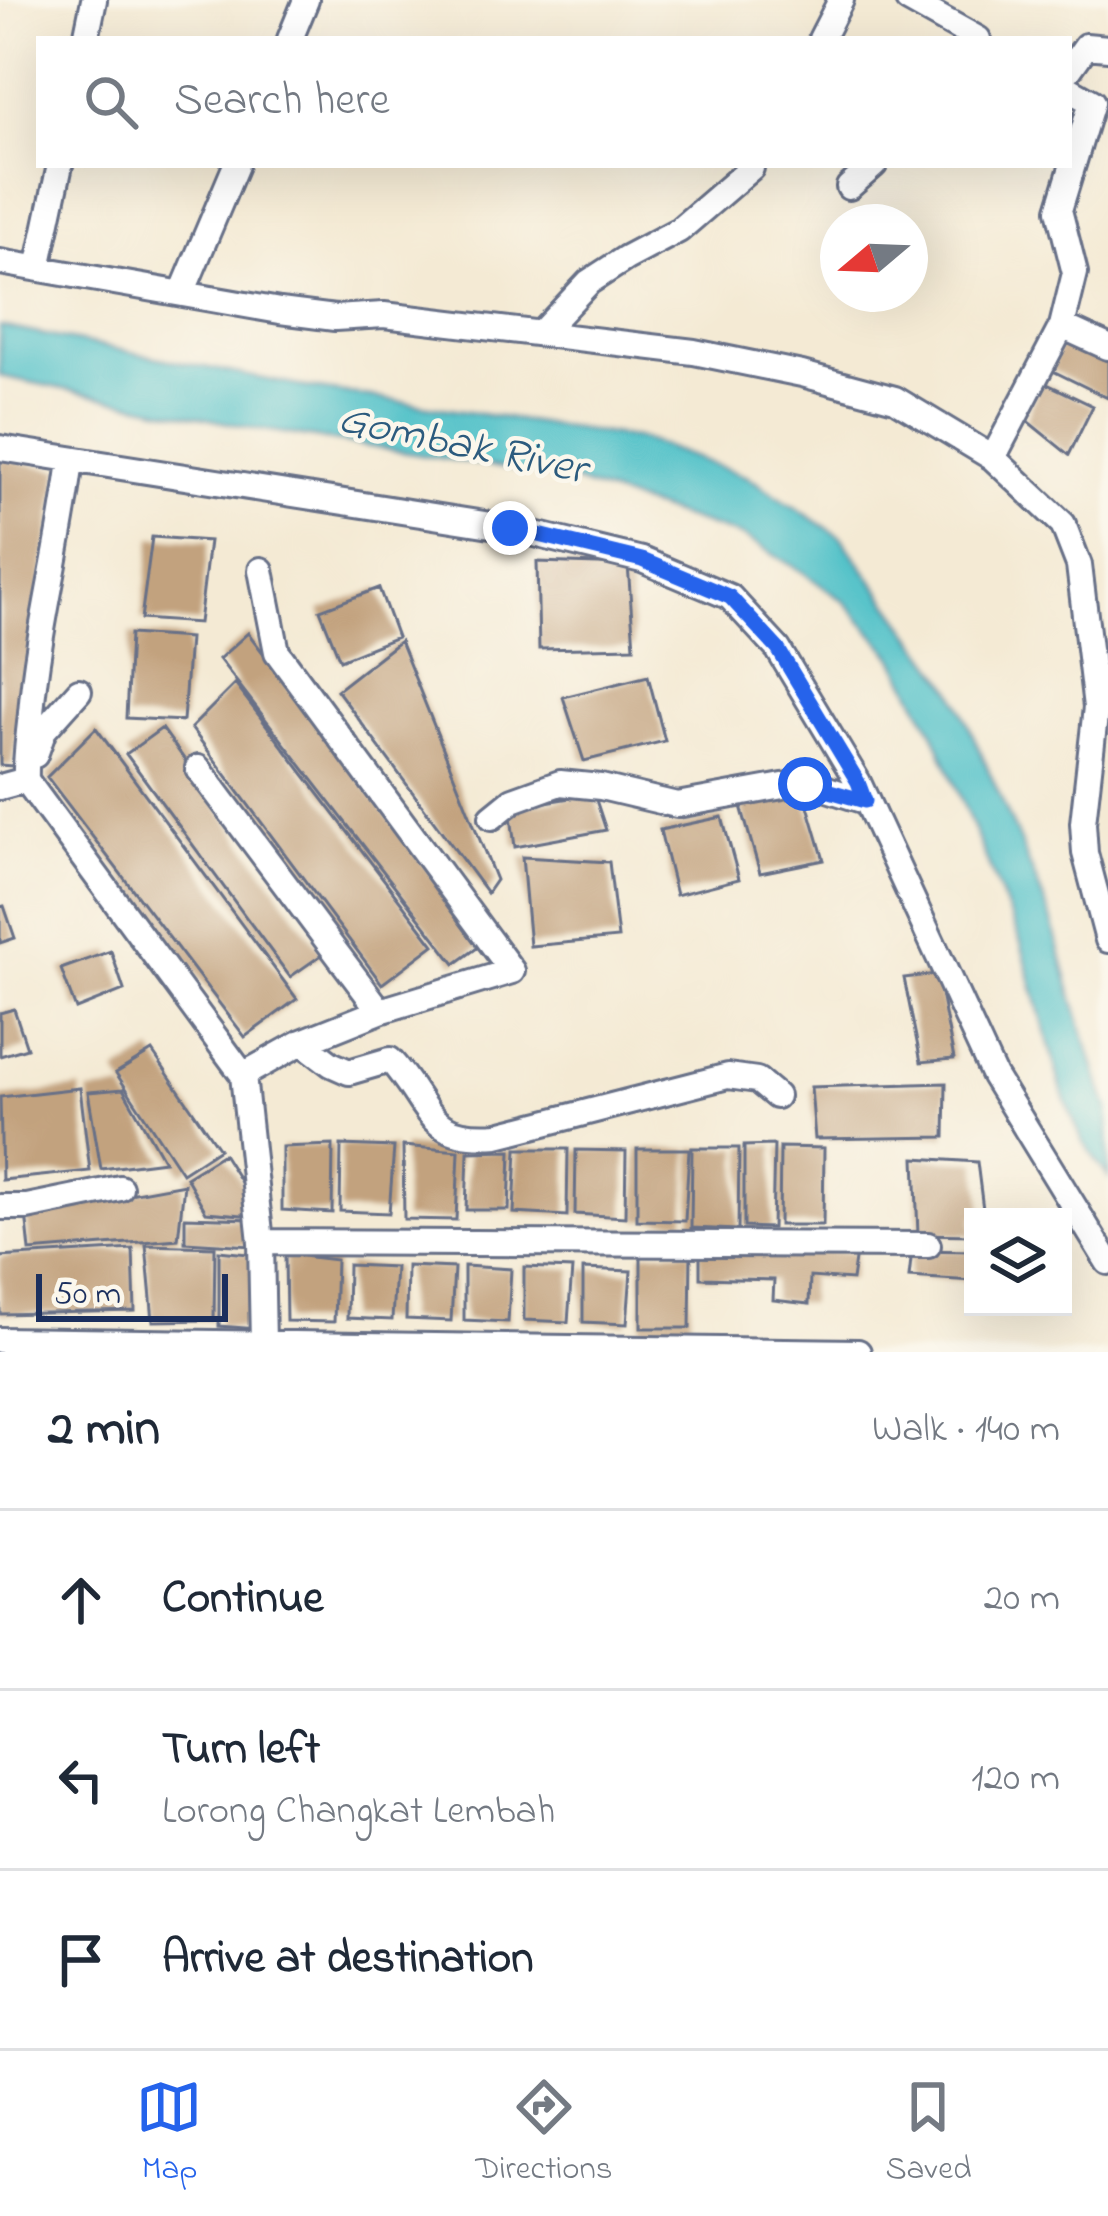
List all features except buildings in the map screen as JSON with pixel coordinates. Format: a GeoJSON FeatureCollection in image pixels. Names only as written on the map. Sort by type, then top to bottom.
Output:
{"type":"FeatureCollection","features":[{"type":"Feature","properties":{"kind":"street"},"geometry":{"type":"LineString","coordinates":[[87,36],[94,0]]}},
{"type":"Feature","properties":{"kind":"street"},"geometry":{"type":"LineString","coordinates":[[291,36],[306,0]]}},
{"type":"Feature","properties":{"kind":"street"},"geometry":{"type":"LineString","coordinates":[[823,36],[841,0]]}},
{"type":"Feature","properties":{"kind":"street"},"geometry":{"type":"LineString","coordinates":[[908,0],[972,36]]}},
{"type":"Feature","properties":{"kind":"street"},"geometry":{"type":"LineString","coordinates":[[1072,66],[1086,46],[1108,48]]}},
{"type":"Feature","properties":{"kind":"street"},"geometry":{"type":"LineString","coordinates":[[1072,91],[1092,102],[1072,167]]}},
{"type":"Feature","properties":{"kind":"street"},"geometry":{"type":"LineString","coordinates":[[38,268],[59,168]]}},
{"type":"Feature","properties":{"kind":"street"},"geometry":{"type":"LineString","coordinates":[[182,293],[235,168]]}},
{"type":"Feature","properties":{"kind":"street"},"geometry":{"type":"LineString","coordinates":[[541,333],[589,282],[679,230],[751,168]]}},
{"type":"Feature","properties":{"kind":"street"},"geometry":{"type":"LineString","coordinates":[[849,187],[871,168]]}},
{"type":"Feature","properties":{"kind":"street"},"geometry":{"type":"LineString","coordinates":[[994,458],[1062,326],[1075,273],[1059,210],[1072,168]]}},
{"type":"Feature","properties":{"kind":"street"},"geometry":{"type":"LineString","coordinates":[[0,262],[280,311],[334,318],[384,315],[694,352],[896,399],[994,458],[1063,524],[1079,565],[1096,707],[1082,823],[1108,940]]}},
{"type":"Feature","properties":{"kind":"street"},"geometry":{"type":"LineString","coordinates":[[1062,326],[1108,347]]}},
{"type":"Feature","properties":{"kind":"street"},"geometry":{"type":"LineString","coordinates":[[0,448],[510,528],[642,560],[730,597],[778,649],[858,782],[994,1076],[1108,1262]]}},
{"type":"Feature","properties":{"kind":"street"},"geometry":{"type":"LineString","coordinates":[[71,460],[63,528],[35,669],[26,780],[243,1075],[261,1242],[263,1344]]}},
{"type":"Feature","properties":{"kind":"street"},"geometry":{"type":"LineString","coordinates":[[243,1075],[302,1042],[380,1011],[512,971],[277,652],[260,570]]}},
{"type":"Feature","properties":{"kind":"street"},"geometry":{"type":"LineString","coordinates":[[26,780],[44,730],[79,692]]}},
{"type":"Feature","properties":{"kind":"street"},"geometry":{"type":"LineString","coordinates":[[198,768],[380,1011]]}},
{"type":"Feature","properties":{"kind":"street"},"geometry":{"type":"LineString","coordinates":[[0,787],[26,780]]}},
{"type":"Feature","properties":{"kind":"street"},"geometry":{"type":"LineString","coordinates":[[492,817],[513,800],[560,783],[602,787],[677,805],[805,784],[865,801]]}},
{"type":"Feature","properties":{"kind":"street"},"geometry":{"type":"LineString","coordinates":[[1101,909],[1108,881]]}},
{"type":"Feature","properties":{"kind":"street"},"geometry":{"type":"LineString","coordinates":[[302,1042],[350,1072],[390,1060],[444,1130],[472,1137],[499,1135],[728,1076],[757,1080],[776,1096]]}},
{"type":"Feature","properties":{"kind":"street"},"geometry":{"type":"LineString","coordinates":[[0,1207],[27,1207],[120,1188]]}},
{"type":"Feature","properties":{"kind":"street"},"geometry":{"type":"LineString","coordinates":[[261,1242],[928,1245]]}},
{"type":"Feature","properties":{"kind":"street"},"geometry":{"type":"LineString","coordinates":[[0,1340],[31,1347],[263,1344],[365,1349],[858,1352]]}},
{"type":"Feature","properties":{"kind":"water","name":"Gombak River"},"geometry":{"type":"Polygon","coordinates":[[[0,326],[299,386],[642,439],[748,477],[841,537],[954,692],[1021,844],[1052,921],[1108,1110],[1108,1177],[1082,1140],[1062,1091],[1021,943],[934,734],[893,656],[845,602],[744,537],[559,477],[253,428],[0,376],[0,326]]]}},
{"type":"Feature","properties":{"kind":"route"},"geometry":{"type":"LineString","coordinates":[[510,528],[642,560],[730,597],[778,649],[865,801],[805,784]]}}]}
